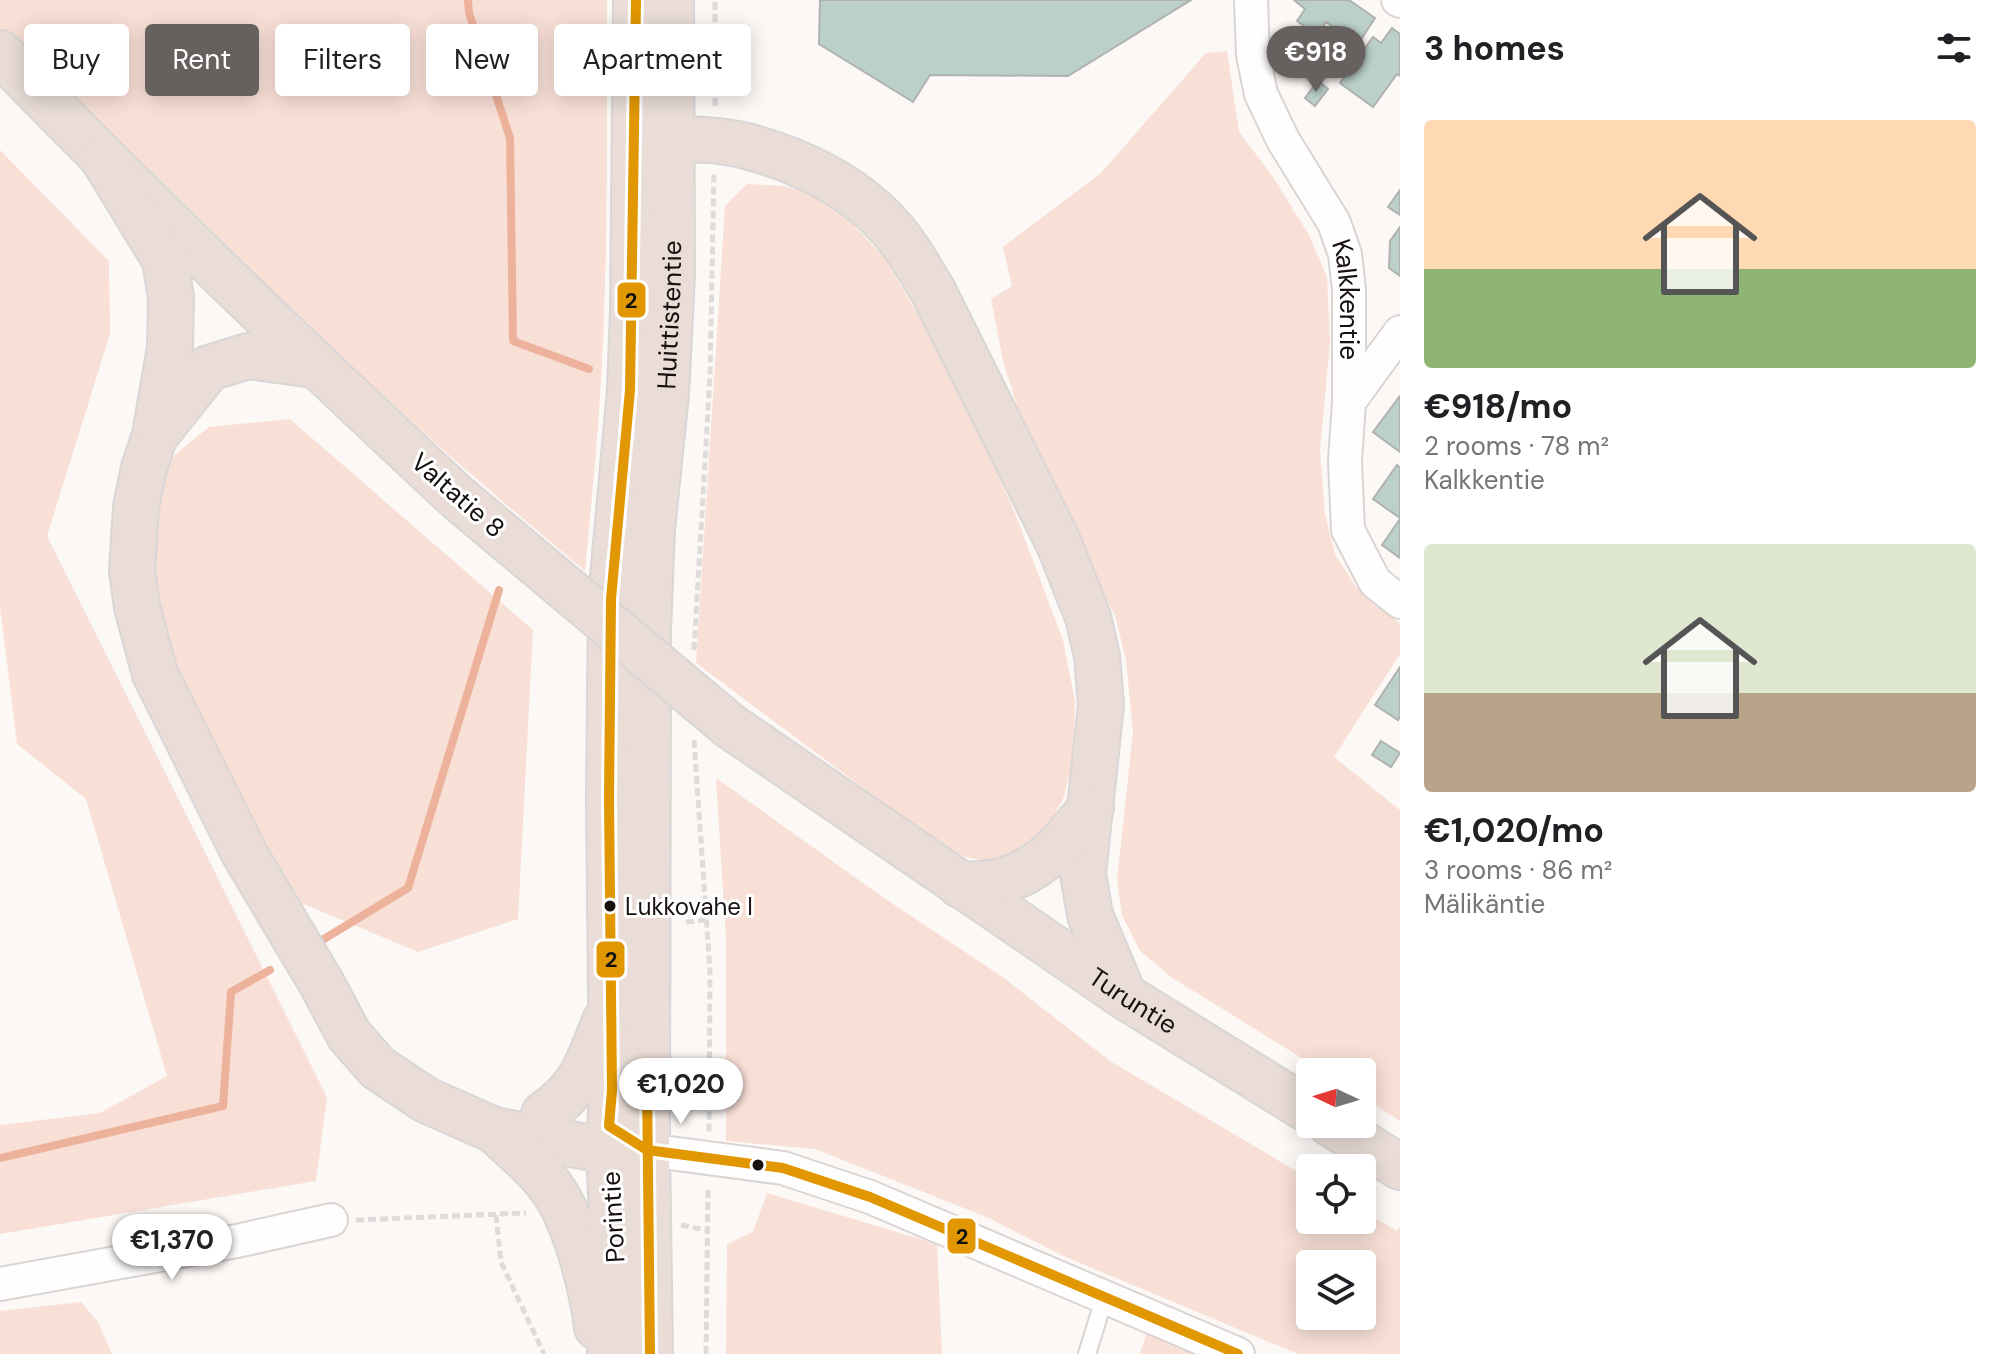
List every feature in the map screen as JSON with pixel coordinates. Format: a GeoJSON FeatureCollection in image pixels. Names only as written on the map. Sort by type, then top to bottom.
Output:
{"type":"FeatureCollection","features":[{"type":"Feature","properties":{"kind":"highway","name":"Huittistentie"},"geometry":{"type":"LineString","coordinates":[[636,0],[672,275],[666,394],[652,529],[648,630]]}},
{"type":"Feature","properties":{"kind":"highway","name":"Huittistentie"},"geometry":{"type":"LineString","coordinates":[[611,599],[653,139],[671,0]]}},
{"type":"Feature","properties":{"kind":"highway","name":"Valtatie 8"},"geometry":{"type":"LineString","coordinates":[[0,53],[104,160],[314,365],[711,725],[960,885]]}},
{"type":"Feature","properties":{"kind":"highway"},"geometry":{"type":"LineString","coordinates":[[653,139],[745,145],[807,167],[854,195],[888,225],[911,254],[933,291],[1059,544],[1088,617],[1097,656],[1101,705],[1083,874],[1090,915],[1124,996]]}},
{"type":"Feature","properties":{"kind":"highway"},"geometry":{"type":"LineString","coordinates":[[104,160],[165,260],[171,298],[170,348],[155,435],[141,481],[132,544],[134,583],[144,639],[155,674],[244,853],[349,1035],[378,1068],[426,1100],[494,1130],[622,1142]]}},
{"type":"Feature","properties":{"kind":"highway"},"geometry":{"type":"LineString","coordinates":[[155,435],[209,368],[248,356],[314,365]]}},
{"type":"Feature","properties":{"kind":"highway","name":"Porintie"},"geometry":{"type":"LineString","coordinates":[[611,599],[609,798],[612,1090],[622,1142],[648,1219],[650,1354]]}},
{"type":"Feature","properties":{"kind":"highway","name":"Porintie"},"geometry":{"type":"LineString","coordinates":[[610,1354],[648,630]]}},
{"type":"Feature","properties":{"kind":"highway"},"geometry":{"type":"LineString","coordinates":[[960,885],[1004,880],[1031,867],[1062,846],[1091,807]]}},
{"type":"Feature","properties":{"kind":"highway","name":"Turuntie"},"geometry":{"type":"LineString","coordinates":[[960,885],[1124,996],[1296,1102]]}},
{"type":"Feature","properties":{"kind":"highway"},"geometry":{"type":"LineString","coordinates":[[322,984],[416,1066],[498,1103],[544,1114],[622,1142]]}},
{"type":"Feature","properties":{"kind":"highway"},"geometry":{"type":"LineString","coordinates":[[544,1114],[566,1098],[580,1080],[612,1004]]}},
{"type":"Feature","properties":{"kind":"highway"},"geometry":{"type":"LineString","coordinates":[[494,1130],[549,1183],[564,1210],[593,1292],[600,1354]]}},
{"type":"Feature","properties":{"kind":"highway"},"geometry":{"type":"LineString","coordinates":[[1353,1138],[1400,1167]]}},
{"type":"Feature","properties":{"kind":"street","name":"Kalkkentie"},"geometry":{"type":"LineString","coordinates":[[1251,0],[1253,55],[1261,94],[1283,140],[1334,223],[1345,254],[1349,290],[1349,402],[1345,461],[1348,530],[1375,582],[1400,602]]}},
{"type":"Feature","properties":{"kind":"street"},"geometry":{"type":"LineString","coordinates":[[1349,402],[1400,332]]}},
{"type":"Feature","properties":{"kind":"street"},"geometry":{"type":"LineString","coordinates":[[622,1142],[783,1168],[870,1197],[1238,1354]]}},
{"type":"Feature","properties":{"kind":"street"},"geometry":{"type":"LineString","coordinates":[[0,1284],[237,1241],[331,1220]]}},
{"type":"Feature","properties":{"kind":"lane"},"geometry":{"type":"LineString","coordinates":[[1087,1354],[1105,1296]]}},
{"type":"Feature","properties":{"kind":"path"},"geometry":{"type":"LineString","coordinates":[[694,662],[710,376],[715,0]]}},
{"type":"Feature","properties":{"kind":"path"},"geometry":{"type":"LineString","coordinates":[[706,1354],[710,971],[707,920],[711,725]]}},
{"type":"Feature","properties":{"kind":"path"},"geometry":{"type":"LineString","coordinates":[[686,922],[707,920]]}},
{"type":"Feature","properties":{"kind":"path"},"geometry":{"type":"LineString","coordinates":[[331,1220],[564,1210]]}},
{"type":"Feature","properties":{"kind":"path"},"geometry":{"type":"LineString","coordinates":[[496,1215],[501,1262],[544,1354]]}},
{"type":"Feature","properties":{"kind":"path"},"geometry":{"type":"LineString","coordinates":[[648,1219],[706,1230]]}},
{"type":"Feature","properties":{"kind":"shaded area"},"geometry":{"type":"Polygon","coordinates":[[[0,0],[607,0],[607,24],[554,24],[554,96],[607,96],[603,341],[585,571],[358,375],[140,170],[67,96],[129,96],[129,24],[24,24],[24,52],[0,28],[0,0]]]}},
{"type":"Feature","properties":{"kind":"shaded area"},"geometry":{"type":"Polygon","coordinates":[[[1227,51],[1239,132],[1271,174],[1309,235],[1327,277],[1330,342],[1320,451],[1325,514],[1335,554],[1356,587],[1400,624],[1400,654],[1334,757],[1400,810],[1400,1121],[1376,1106],[1376,1058],[1301,1058],[1171,977],[1140,951],[1122,915],[1117,880],[1133,732],[1126,660],[1115,615],[1064,521],[1020,415],[1003,361],[991,299],[1012,286],[1003,247],[1100,174],[1206,53],[1227,51]]]}},
{"type":"Feature","properties":{"kind":"shaded area"},"geometry":{"type":"Polygon","coordinates":[[[0,150],[109,261],[110,334],[47,536],[327,1097],[316,1181],[0,1234],[0,1125],[100,1113],[167,1076],[86,799],[17,744],[0,606],[0,150]]]}},
{"type":"Feature","properties":{"kind":"shaded area"},"geometry":{"type":"Polygon","coordinates":[[[747,184],[784,186],[812,194],[844,215],[885,258],[950,370],[1015,513],[1063,640],[1075,701],[1073,760],[1064,797],[1051,821],[1025,852],[993,863],[957,855],[696,663],[725,206],[747,184]]]}},
{"type":"Feature","properties":{"kind":"shaded area"},"geometry":{"type":"Polygon","coordinates":[[[290,419],[533,630],[518,919],[418,952],[299,902],[261,843],[158,628],[149,567],[162,465],[209,427],[290,419]]]}},
{"type":"Feature","properties":{"kind":"shaded area"},"geometry":{"type":"Polygon","coordinates":[[[716,778],[881,896],[1004,978],[1110,1061],[1296,1171],[1296,1234],[1376,1234],[1376,1218],[1397,1231],[1400,1226],[1400,1354],[1298,1354],[1061,1255],[989,1218],[815,1149],[726,1141],[726,939],[716,778]]]}},
{"type":"Feature","properties":{"kind":"shaded area"},"geometry":{"type":"Polygon","coordinates":[[[767,1193],[937,1244],[942,1354],[726,1354],[727,1244],[753,1232],[767,1193]]]}},
{"type":"Feature","properties":{"kind":"shaded area"},"geometry":{"type":"Polygon","coordinates":[[[81,1302],[98,1322],[112,1354],[0,1354],[0,1311],[81,1302]]]}},
{"type":"Feature","properties":{"kind":"shaded area"},"geometry":{"type":"Polygon","coordinates":[[[1148,1329],[1203,1354],[1140,1354],[1148,1329]]]}},
{"type":"Feature","properties":{"kind":"building"},"geometry":{"type":"Polygon","coordinates":[[[820,0],[1191,0],[1068,76],[930,75],[913,102],[819,44],[820,0]]]}},
{"type":"Feature","properties":{"kind":"building"},"geometry":{"type":"Polygon","coordinates":[[[1294,0],[1349,0],[1375,18],[1358,44],[1326,22],[1317,35],[1297,21],[1305,9],[1294,0]]]}},
{"type":"Feature","properties":{"kind":"building"},"geometry":{"type":"Polygon","coordinates":[[[1392,28],[1400,34],[1400,76],[1397,74],[1373,107],[1340,83],[1373,37],[1381,43],[1392,28]]]}},
{"type":"Feature","properties":{"kind":"building"},"geometry":{"type":"Polygon","coordinates":[[[1318,81],[1328,89],[1315,106],[1305,98],[1318,81]]]}},
{"type":"Feature","properties":{"kind":"building"},"geometry":{"type":"Polygon","coordinates":[[[1400,190],[1400,215],[1388,207],[1400,190]]]}},
{"type":"Feature","properties":{"kind":"building"},"geometry":{"type":"Polygon","coordinates":[[[1400,227],[1400,276],[1389,268],[1390,241],[1400,227]]]}},
{"type":"Feature","properties":{"kind":"building"},"geometry":{"type":"Polygon","coordinates":[[[1400,396],[1400,452],[1373,432],[1400,396]]]}},
{"type":"Feature","properties":{"kind":"building"},"geometry":{"type":"Polygon","coordinates":[[[1397,465],[1400,468],[1400,518],[1373,499],[1397,465]]]}},
{"type":"Feature","properties":{"kind":"building"},"geometry":{"type":"Polygon","coordinates":[[[1400,519],[1400,558],[1382,545],[1400,519]]]}},
{"type":"Feature","properties":{"kind":"building"},"geometry":{"type":"Polygon","coordinates":[[[1400,667],[1400,717],[1398,720],[1375,705],[1400,667]]]}},
{"type":"Feature","properties":{"kind":"building"},"geometry":{"type":"Polygon","coordinates":[[[1381,741],[1400,753],[1391,767],[1372,755],[1381,741]]]}},
{"type":"Feature","properties":{"kind":"waterway"},"geometry":{"type":"LineString","coordinates":[[468,0],[469,13],[510,138],[513,341],[589,369]]}},
{"type":"Feature","properties":{"kind":"waterway"},"geometry":{"type":"LineString","coordinates":[[319,942],[408,888],[499,590]]}},
{"type":"Feature","properties":{"kind":"waterway"},"geometry":{"type":"LineString","coordinates":[[0,1158],[223,1106],[231,992],[270,970]]}},
{"type":"Feature","properties":{"kind":"transit line","name":"2"},"geometry":{"type":"LineString","coordinates":[[636,0],[630,390],[611,599],[609,798],[612,1090],[609,1126],[647,1150],[783,1168],[870,1197],[1238,1354]]}},
{"type":"Feature","properties":{"kind":"transit line","name":"2"},"geometry":{"type":"LineString","coordinates":[[647,1082],[650,1354]]}},
{"type":"Feature","properties":{"kind":"place","name":"Lukkovahe I"},"geometry":{"type":"Point","coordinates":[610,906]}}]}
